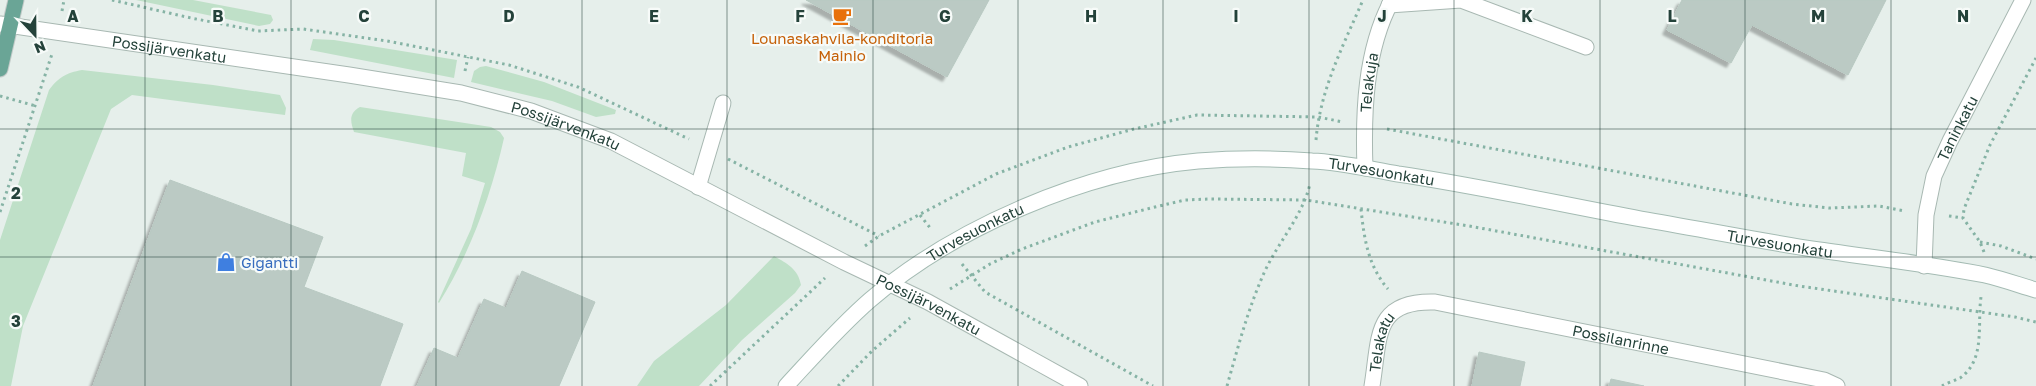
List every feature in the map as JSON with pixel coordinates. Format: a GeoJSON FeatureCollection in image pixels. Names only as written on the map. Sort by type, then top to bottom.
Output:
{"type":"FeatureCollection","features":[{"type":"Feature","properties":{"kind":"main road"},"geometry":{"type":"LineString","coordinates":[[0,69],[5,25],[16,0]]}},
{"type":"Feature","properties":{"kind":"street"},"geometry":{"type":"LineString","coordinates":[[1390,3],[1461,0],[1586,47]]}},
{"type":"Feature","properties":{"kind":"street","name":"Taninkatu"},"geometry":{"type":"LineString","coordinates":[[1924,266],[1926,214],[1934,176],[1950,141],[2023,0]]}},
{"type":"Feature","properties":{"kind":"street","name":"Telakuja"},"geometry":{"type":"LineString","coordinates":[[1365,168],[1364,126],[1370,68],[1378,33],[1390,3]]}},
{"type":"Feature","properties":{"kind":"street","name":"Possijärvenkatu"},"geometry":{"type":"LineString","coordinates":[[5,25],[461,93],[531,111],[611,141],[844,262],[928,302],[1080,386]]}},
{"type":"Feature","properties":{"kind":"street"},"geometry":{"type":"LineString","coordinates":[[698,187],[723,103]]}},
{"type":"Feature","properties":{"kind":"street","name":"Turvesuonkatu"},"geometry":{"type":"LineString","coordinates":[[786,386],[850,319],[890,284],[945,247],[1030,204],[1106,178],[1142,169],[1196,161],[1237,159],[1315,161],[1365,168],[1790,245],[1985,276],[2036,290]]}},
{"type":"Feature","properties":{"kind":"street","name":"Possilanrinne"},"geometry":{"type":"LineString","coordinates":[[1403,306],[1419,302],[1435,302],[1824,380],[1837,386]]}},
{"type":"Feature","properties":{"kind":"street","name":"Telakatu"},"geometry":{"type":"LineString","coordinates":[[1372,386],[1383,322],[1392,312],[1403,306]]}},
{"type":"Feature","properties":{"kind":"path"},"geometry":{"type":"LineString","coordinates":[[0,212],[36,106],[58,33],[64,0]]}},
{"type":"Feature","properties":{"kind":"path"},"geometry":{"type":"LineString","coordinates":[[1227,386],[1245,320],[1265,271],[1306,200],[1315,161],[1318,117],[1332,70],[1364,0]]}},
{"type":"Feature","properties":{"kind":"path"},"geometry":{"type":"LineString","coordinates":[[1942,386],[1968,370],[1976,355],[1980,333],[1979,312],[1986,258],[1980,242],[1963,218],[1967,200],[1990,145],[2036,58]]}},
{"type":"Feature","properties":{"kind":"path"},"geometry":{"type":"LineString","coordinates":[[0,96],[36,106]]}},
{"type":"Feature","properties":{"kind":"path"},"geometry":{"type":"LineString","coordinates":[[710,386],[819,282],[879,236],[996,174],[1068,147],[1134,129],[1197,115],[1318,117],[1557,159],[1792,204],[1829,208],[1879,206],[1963,218]]}},
{"type":"Feature","properties":{"kind":"path"},"geometry":{"type":"LineString","coordinates":[[838,386],[872,351],[928,302],[998,260],[1095,222],[1170,204],[1210,198],[1306,200],[1469,226],[1799,286],[2036,322]]}},
{"type":"Feature","properties":{"kind":"path"},"geometry":{"type":"LineString","coordinates":[[1361,209],[1364,236],[1371,262],[1382,283],[1403,306]]}},
{"type":"Feature","properties":{"kind":"path"},"geometry":{"type":"LineString","coordinates":[[920,215],[945,247],[986,292],[1153,386]]}},
{"type":"Feature","properties":{"kind":"path"},"geometry":{"type":"LineString","coordinates":[[1980,242],[2001,246],[2036,259]]}},
{"type":"Feature","properties":{"kind":"green space"},"geometry":{"type":"Polygon","coordinates":[[[136,0],[193,0],[271,15],[273,20],[270,24],[259,26],[136,0]]]}},
{"type":"Feature","properties":{"kind":"green space"},"geometry":{"type":"Polygon","coordinates":[[[313,39],[334,40],[457,60],[454,78],[310,50],[313,39]]]}},
{"type":"Feature","properties":{"kind":"green space"},"geometry":{"type":"Polygon","coordinates":[[[486,66],[544,82],[616,110],[615,114],[596,117],[552,101],[471,82],[474,71],[486,66]]]}},
{"type":"Feature","properties":{"kind":"green space"},"geometry":{"type":"Polygon","coordinates":[[[82,70],[213,85],[280,95],[286,108],[285,115],[132,95],[111,109],[23,326],[11,386],[0,386],[0,240],[49,90],[63,76],[82,70]]]}},
{"type":"Feature","properties":{"kind":"green space"},"geometry":{"type":"Polygon","coordinates":[[[360,107],[491,127],[500,132],[504,138],[493,181],[478,224],[470,244],[439,303],[471,229],[485,183],[462,176],[466,153],[354,132],[351,118],[356,109],[360,107]]]}},
{"type":"Feature","properties":{"kind":"green space"},"geometry":{"type":"Polygon","coordinates":[[[774,256],[788,264],[795,271],[801,285],[795,293],[742,340],[699,386],[637,386],[654,361],[726,305],[774,256]]]}},
{"type":"Feature","properties":{"kind":"building"},"geometry":{"type":"Polygon","coordinates":[[[806,0],[989,0],[947,77],[806,0]]]}},
{"type":"Feature","properties":{"kind":"building"},"geometry":{"type":"Polygon","coordinates":[[[1682,0],[1886,0],[1848,75],[1752,25],[1731,63],[1667,30],[1682,0]]]}},
{"type":"Feature","properties":{"kind":"building","name":"Gigantti"},"geometry":{"type":"Polygon","coordinates":[[[170,180],[323,237],[304,287],[403,324],[380,386],[93,386],[170,180]]]}},
{"type":"Feature","properties":{"kind":"building"},"geometry":{"type":"Polygon","coordinates":[[[522,271],[595,302],[559,386],[417,386],[434,348],[458,358],[484,299],[506,308],[522,271]]]}},
{"type":"Feature","properties":{"kind":"building"},"geometry":{"type":"Polygon","coordinates":[[[1479,352],[1525,362],[1520,386],[1472,386],[1479,352]]]}},
{"type":"Feature","properties":{"kind":"building"},"geometry":{"type":"Polygon","coordinates":[[[1611,379],[1644,386],[1609,386],[1611,379]]]}},
{"type":"Feature","properties":{"kind":"place","name":"Lounaskahvila-konditoria Mainio"},"geometry":{"type":"Point","coordinates":[842,16]}},
{"type":"Feature","properties":{"kind":"place","name":"Gigantti"},"geometry":{"type":"Point","coordinates":[226,262]}}]}
